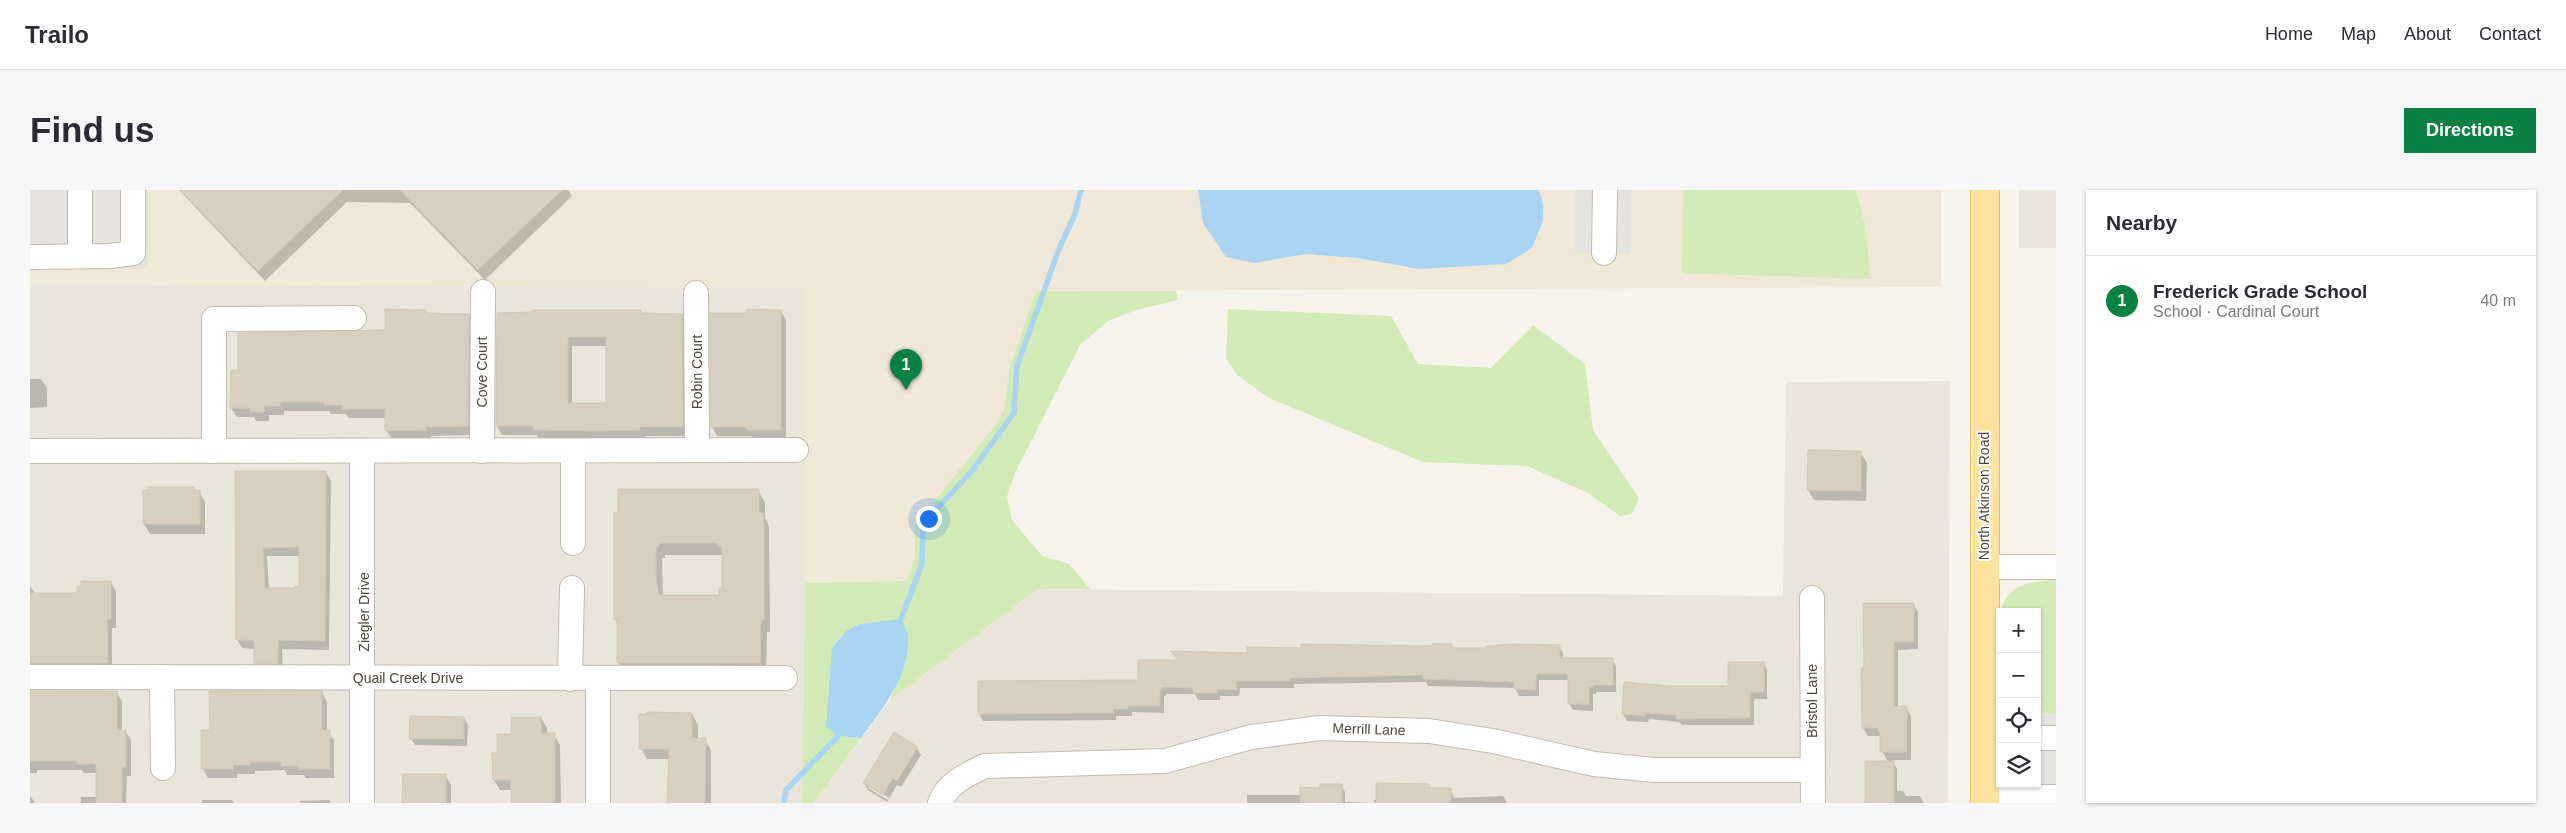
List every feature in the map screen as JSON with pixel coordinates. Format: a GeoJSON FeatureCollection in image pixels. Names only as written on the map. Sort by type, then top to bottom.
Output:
{"type":"FeatureCollection","features":[{"type":"Feature","properties":{"kind":"main road","name":"North Atkinson Road"},"geometry":{"type":"LineString","coordinates":[[1985,190],[1985,800]]}},
{"type":"Feature","properties":{"kind":"street"},"geometry":{"type":"LineString","coordinates":[[80,190],[80,256]]}},
{"type":"Feature","properties":{"kind":"street"},"geometry":{"type":"LineString","coordinates":[[30,257],[134,253],[134,190]]}},
{"type":"Feature","properties":{"kind":"street"},"geometry":{"type":"LineString","coordinates":[[1604,253],[1605,190]]}},
{"type":"Feature","properties":{"kind":"street","name":"Cove Court"},"geometry":{"type":"LineString","coordinates":[[482,451],[483,292]]}},
{"type":"Feature","properties":{"kind":"street","name":"Robin Court"},"geometry":{"type":"LineString","coordinates":[[696,293],[697,450]]}},
{"type":"Feature","properties":{"kind":"street"},"geometry":{"type":"LineString","coordinates":[[214,451],[214,319],[354,318]]}},
{"type":"Feature","properties":{"kind":"street"},"geometry":{"type":"LineString","coordinates":[[30,451],[796,450]]}},
{"type":"Feature","properties":{"kind":"street"},"geometry":{"type":"LineString","coordinates":[[573,451],[573,543]]}},
{"type":"Feature","properties":{"kind":"street","name":"Ziegler Drive"},"geometry":{"type":"LineString","coordinates":[[362,452],[364,677],[362,803]]}},
{"type":"Feature","properties":{"kind":"street"},"geometry":{"type":"LineString","coordinates":[[1985,567],[2056,567]]}},
{"type":"Feature","properties":{"kind":"street"},"geometry":{"type":"LineString","coordinates":[[570,679],[572,588]]}},
{"type":"Feature","properties":{"kind":"street","name":"Bristol Lane"},"geometry":{"type":"LineString","coordinates":[[1812,598],[1813,803]]}},
{"type":"Feature","properties":{"kind":"street","name":"Quail Creek Drive"},"geometry":{"type":"LineString","coordinates":[[30,677],[785,678]]}},
{"type":"Feature","properties":{"kind":"street"},"geometry":{"type":"LineString","coordinates":[[162,677],[163,768]]}},
{"type":"Feature","properties":{"kind":"street"},"geometry":{"type":"LineString","coordinates":[[598,679],[598,803]]}},
{"type":"Feature","properties":{"kind":"street","name":"Merrill Lane"},"geometry":{"type":"LineString","coordinates":[[940,803],[951,786],[966,774],[986,766],[1165,761],[1251,737],[1320,728],[1428,731],[1493,741],[1594,764],[1654,770],[1813,770]]}},
{"type":"Feature","properties":{"kind":"street"},"geometry":{"type":"LineString","coordinates":[[2041,738],[2056,738]]}},
{"type":"Feature","properties":{"kind":"street"},"geometry":{"type":"LineString","coordinates":[[1985,800],[2056,797]]}},
{"type":"Feature","properties":{"kind":"shaded area"},"geometry":{"type":"Polygon","coordinates":[[[30,190],[1941,190],[1941,287],[1037,291],[1009,370],[1004,410],[997,423],[915,525],[915,558],[907,581],[805,583],[805,288],[30,284],[30,190]]]}},
{"type":"Feature","properties":{"kind":"shaded area"},"geometry":{"type":"Polygon","coordinates":[[[30,190],[148,190],[148,269],[30,269],[30,190]]]}},
{"type":"Feature","properties":{"kind":"shaded area"},"geometry":{"type":"Polygon","coordinates":[[[1575,190],[1631,190],[1631,254],[1575,253],[1575,190]]]}},
{"type":"Feature","properties":{"kind":"shaded area"},"geometry":{"type":"Polygon","coordinates":[[[2019,190],[2056,190],[2056,248],[2019,248],[2019,190]]]}},
{"type":"Feature","properties":{"kind":"shaded area"},"geometry":{"type":"Polygon","coordinates":[[[30,284],[805,288],[806,529],[802,803],[30,803],[30,284]]]}},
{"type":"Feature","properties":{"kind":"shaded area"},"geometry":{"type":"Polygon","coordinates":[[[1950,381],[1948,803],[813,803],[890,700],[1038,589],[1783,596],[1786,382],[1950,381]]]}},
{"type":"Feature","properties":{"kind":"shaded area"},"geometry":{"type":"Polygon","coordinates":[[[2041,713],[2056,714],[2056,803],[2000,803],[2000,788],[2041,788],[2041,713]]]}},
{"type":"Feature","properties":{"kind":"green space"},"geometry":{"type":"Polygon","coordinates":[[[1683,190],[1855,190],[1864,223],[1870,279],[1682,273],[1683,190]]]}},
{"type":"Feature","properties":{"kind":"green space"},"geometry":{"type":"Polygon","coordinates":[[[1036,291],[1176,291],[1178,300],[1136,310],[1108,321],[1080,345],[1015,473],[1007,496],[1012,520],[1042,556],[1069,564],[1090,589],[1038,589],[890,700],[905,662],[859,624],[842,635],[832,648],[838,736],[861,738],[813,803],[802,803],[805,583],[907,581],[915,558],[915,525],[997,423],[1004,410],[1009,370],[1036,291]]]}},
{"type":"Feature","properties":{"kind":"green space"},"geometry":{"type":"Polygon","coordinates":[[[1228,309],[1391,316],[1418,364],[1491,368],[1533,325],[1585,364],[1593,430],[1639,498],[1632,514],[1620,516],[1588,493],[1527,466],[1423,462],[1269,398],[1237,375],[1226,358],[1228,309]]]}},
{"type":"Feature","properties":{"kind":"green space"},"geometry":{"type":"Polygon","coordinates":[[[2056,580],[2056,714],[2041,713],[2041,608],[2002,608],[2004,602],[2014,590],[2029,583],[2056,580]]]}},
{"type":"Feature","properties":{"kind":"water"},"geometry":{"type":"Polygon","coordinates":[[[1198,190],[1539,190],[1543,203],[1543,221],[1532,248],[1506,264],[1419,269],[1358,258],[1306,254],[1255,263],[1226,257],[1203,223],[1198,190]]]}},
{"type":"Feature","properties":{"kind":"water"},"geometry":{"type":"Polygon","coordinates":[[[901,619],[908,635],[907,651],[905,665],[894,690],[861,738],[838,736],[826,727],[832,648],[845,632],[859,624],[901,619]]]}},
{"type":"Feature","properties":{"kind":"building"},"geometry":{"type":"Polygon","coordinates":[[[180,190],[343,190],[258,271],[180,190]]]}},
{"type":"Feature","properties":{"kind":"building"},"geometry":{"type":"Polygon","coordinates":[[[400,190],[562,190],[478,270],[400,190]]]}},
{"type":"Feature","properties":{"kind":"building"},"geometry":{"type":"Polygon","coordinates":[[[385,309],[426,310],[426,313],[469,314],[468,426],[426,427],[426,430],[385,431],[385,409],[342,409],[342,405],[324,405],[324,402],[280,402],[280,406],[264,406],[264,412],[250,412],[250,408],[230,408],[231,370],[238,370],[238,333],[385,330],[385,309]]]}},
{"type":"Feature","properties":{"kind":"building"},"geometry":{"type":"Polygon","coordinates":[[[747,309],[781,310],[781,430],[747,430],[747,427],[711,427],[710,313],[747,313],[747,309]]]}},
{"type":"Feature","properties":{"kind":"building"},"geometry":{"type":"Polygon","coordinates":[[[533,310],[641,310],[641,313],[682,314],[683,427],[640,427],[640,430],[599,431],[533,430],[533,426],[496,426],[497,313],[533,312],[533,310]],[[568,337],[568,403],[606,403],[606,337],[568,337]]]}},
{"type":"Feature","properties":{"kind":"building"},"geometry":{"type":"Polygon","coordinates":[[[1808,450],[1861,451],[1861,491],[1807,490],[1808,450]]]}},
{"type":"Feature","properties":{"kind":"building"},"geometry":{"type":"Polygon","coordinates":[[[235,471],[326,471],[325,641],[278,640],[278,664],[254,664],[254,640],[236,640],[235,471]],[[299,547],[263,548],[265,588],[295,588],[295,586],[299,586],[299,547]]]}},
{"type":"Feature","properties":{"kind":"building"},"geometry":{"type":"Polygon","coordinates":[[[148,487],[194,487],[194,490],[200,490],[200,524],[143,524],[143,490],[148,490],[148,487]]]}},
{"type":"Feature","properties":{"kind":"building"},"geometry":{"type":"Polygon","coordinates":[[[618,489],[759,489],[759,513],[763,513],[764,527],[764,620],[761,620],[760,663],[617,663],[617,620],[614,620],[614,513],[618,513],[618,489]],[[659,543],[659,547],[656,547],[656,579],[659,595],[719,595],[719,588],[722,588],[722,547],[718,547],[718,543],[659,543]]]}},
{"type":"Feature","properties":{"kind":"building"},"geometry":{"type":"Polygon","coordinates":[[[81,581],[111,581],[111,619],[107,619],[108,663],[30,663],[30,593],[77,593],[77,586],[81,586],[81,581]]]}},
{"type":"Feature","properties":{"kind":"building"},"geometry":{"type":"Polygon","coordinates":[[[1863,603],[1914,603],[1914,642],[1894,642],[1894,706],[1907,706],[1907,752],[1880,752],[1880,731],[1878,731],[1878,728],[1862,728],[1861,668],[1864,668],[1863,603]]]}},
{"type":"Feature","properties":{"kind":"building"},"geometry":{"type":"Polygon","coordinates":[[[1301,644],[1432,646],[1432,644],[1452,644],[1452,648],[1486,648],[1486,646],[1514,644],[1560,645],[1560,658],[1613,658],[1613,685],[1593,685],[1593,687],[1589,687],[1589,704],[1568,704],[1568,674],[1536,674],[1536,690],[1514,689],[1514,682],[1423,679],[1423,675],[1290,678],[1290,681],[1236,681],[1236,690],[1217,689],[1217,693],[1193,693],[1193,688],[1163,687],[1160,689],[1160,706],[1128,706],[1128,709],[1113,709],[1113,713],[978,714],[978,681],[1138,680],[1138,660],[1179,660],[1170,651],[1247,653],[1247,647],[1301,648],[1301,644]]]}},
{"type":"Feature","properties":{"kind":"building"},"geometry":{"type":"Polygon","coordinates":[[[1728,662],[1764,662],[1764,692],[1750,692],[1750,718],[1676,719],[1676,715],[1645,713],[1645,716],[1622,714],[1624,682],[1671,686],[1728,686],[1728,662]]]}},
{"type":"Feature","properties":{"kind":"building"},"geometry":{"type":"Polygon","coordinates":[[[30,691],[117,691],[117,730],[126,730],[126,767],[122,767],[122,803],[96,803],[96,764],[77,764],[77,761],[30,761],[30,691]]]}},
{"type":"Feature","properties":{"kind":"building"},"geometry":{"type":"Polygon","coordinates":[[[209,691],[322,691],[322,730],[330,730],[330,769],[299,769],[299,766],[281,766],[281,762],[251,762],[251,765],[233,765],[233,769],[201,769],[201,730],[210,730],[209,691]]]}},
{"type":"Feature","properties":{"kind":"building"},"geometry":{"type":"Polygon","coordinates":[[[647,712],[692,713],[692,738],[706,738],[705,803],[667,803],[669,749],[639,749],[639,714],[647,714],[647,712]]]}},
{"type":"Feature","properties":{"kind":"building"},"geometry":{"type":"Polygon","coordinates":[[[410,716],[464,717],[464,739],[409,739],[410,716]]]}},
{"type":"Feature","properties":{"kind":"building"},"geometry":{"type":"Polygon","coordinates":[[[511,717],[541,717],[541,733],[555,733],[555,803],[511,803],[511,780],[493,780],[492,753],[497,753],[497,734],[511,734],[511,717]]]}},
{"type":"Feature","properties":{"kind":"building"},"geometry":{"type":"Polygon","coordinates":[[[894,732],[918,747],[897,781],[893,778],[883,795],[863,783],[894,732]]]}},
{"type":"Feature","properties":{"kind":"building"},"geometry":{"type":"Polygon","coordinates":[[[1865,761],[1894,761],[1894,803],[1865,803],[1865,761]]]}},
{"type":"Feature","properties":{"kind":"building"},"geometry":{"type":"Polygon","coordinates":[[[403,774],[446,774],[446,803],[402,803],[403,774]]]}},
{"type":"Feature","properties":{"kind":"building"},"geometry":{"type":"Polygon","coordinates":[[[1376,783],[1429,784],[1429,788],[1451,788],[1451,803],[1376,803],[1376,783]]]}},
{"type":"Feature","properties":{"kind":"building"},"geometry":{"type":"Polygon","coordinates":[[[1320,784],[1342,784],[1342,803],[1300,803],[1300,787],[1320,788],[1320,784]]]}},
{"type":"Feature","properties":{"kind":"waterway"},"geometry":{"type":"LineString","coordinates":[[901,619],[922,564],[923,529],[932,514],[972,471],[1014,413],[1017,366],[1059,249],[1075,214],[1081,190]]}},
{"type":"Feature","properties":{"kind":"waterway"},"geometry":{"type":"LineString","coordinates":[[784,803],[786,790],[838,736]]}},
{"type":"Feature","properties":{"kind":"place","name":"Frederick Grade School"},"geometry":{"type":"Point","coordinates":[906,390]}}]}
